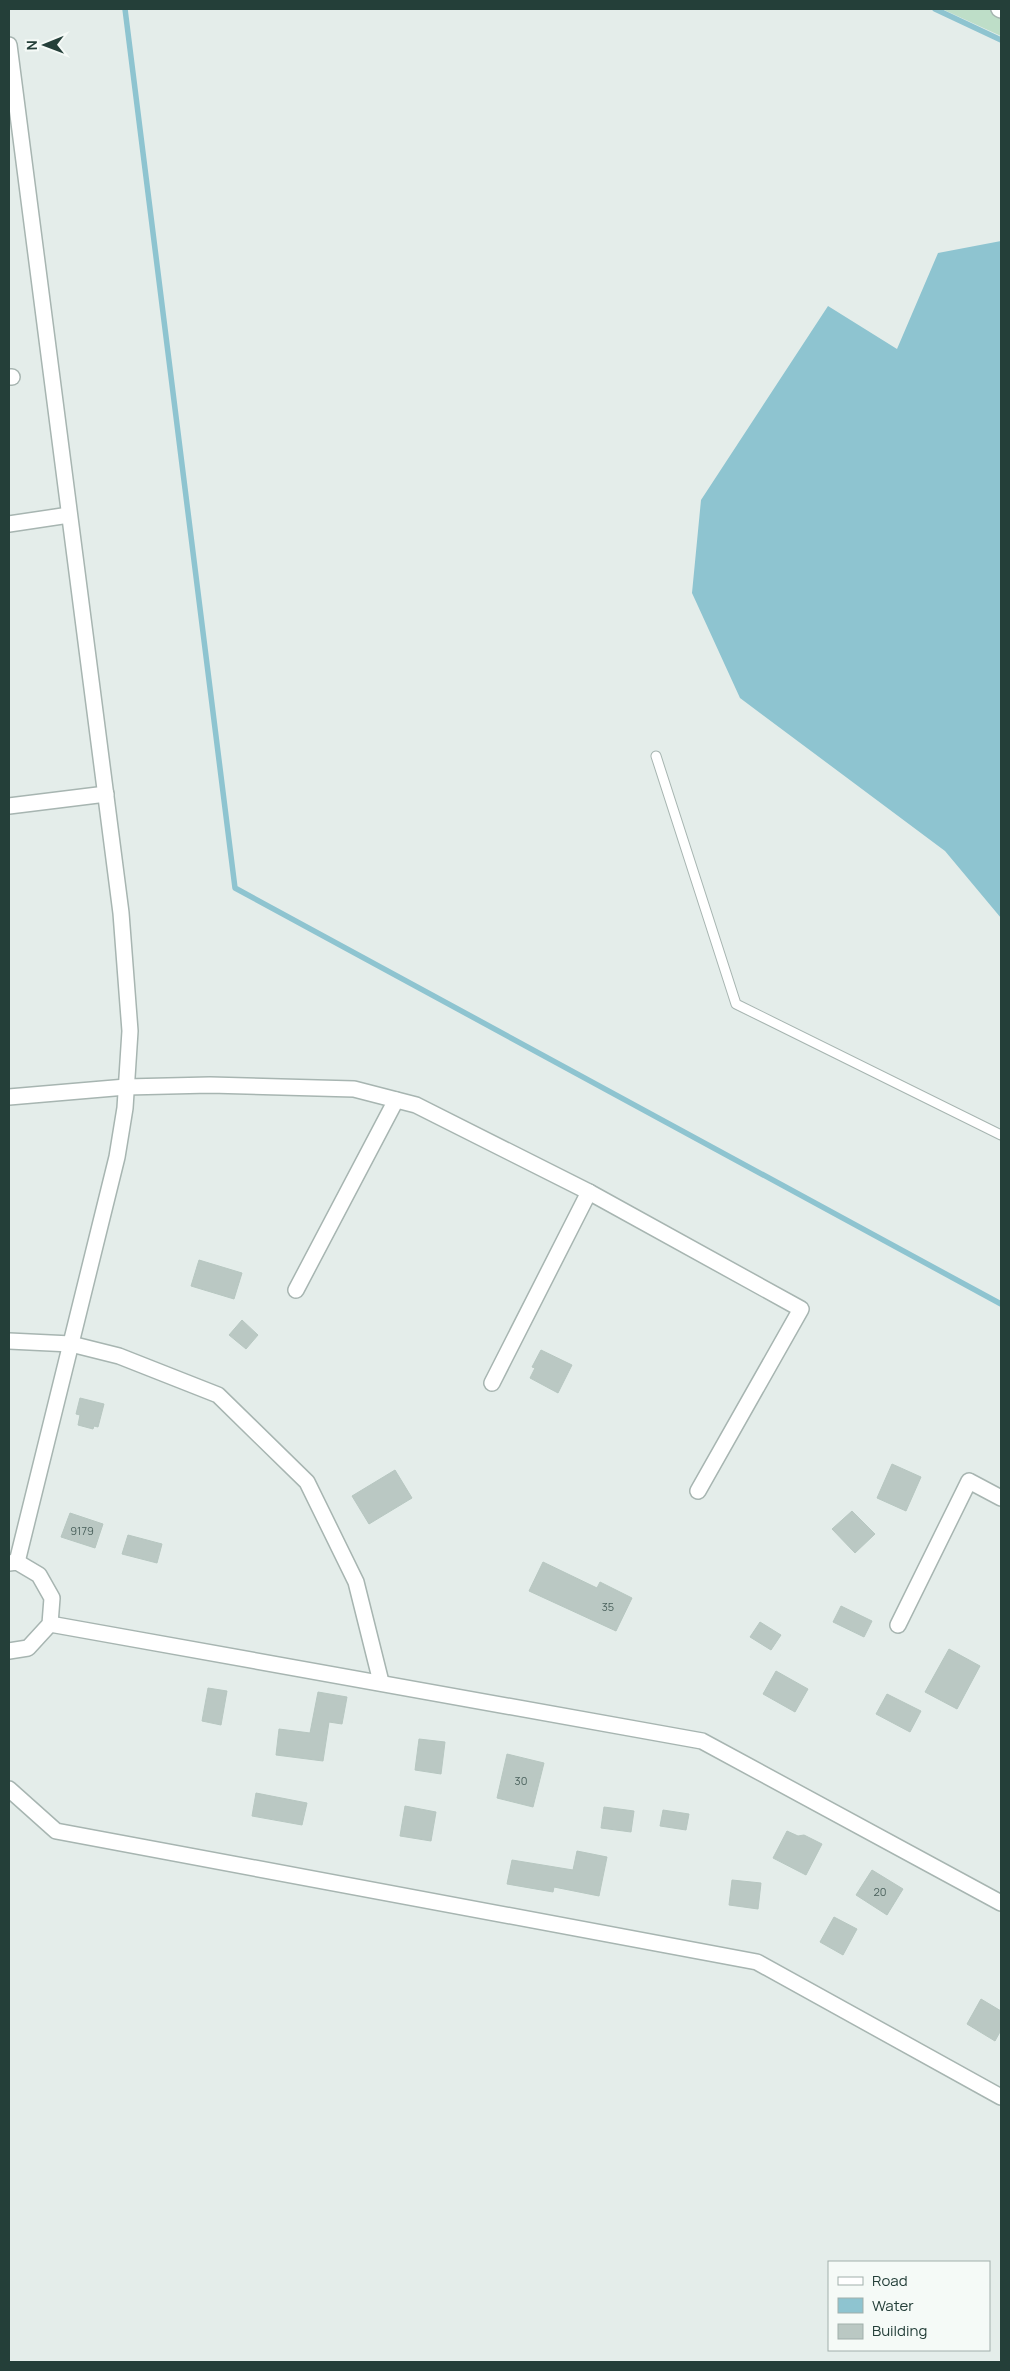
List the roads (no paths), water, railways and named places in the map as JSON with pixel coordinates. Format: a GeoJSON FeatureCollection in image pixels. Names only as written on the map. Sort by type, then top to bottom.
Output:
{"type":"FeatureCollection","features":[{"type":"Feature","properties":{"kind":"street"},"geometry":{"type":"LineString","coordinates":[[9,45],[122,913],[130,1030],[126,1087],[117,1157],[71,1344],[13,1562],[39,1575],[52,1598],[50,1624],[28,1648],[9,1651]]}},
{"type":"Feature","properties":{"kind":"street"},"geometry":{"type":"LineString","coordinates":[[9,167],[24,170]]}},
{"type":"Feature","properties":{"kind":"street"},"geometry":{"type":"LineString","coordinates":[[9,524],[69,515]]}},
{"type":"Feature","properties":{"kind":"street"},"geometry":{"type":"LineString","coordinates":[[9,806],[106,794]]}},
{"type":"Feature","properties":{"kind":"street"},"geometry":{"type":"LineString","coordinates":[[9,1097],[126,1087],[210,1085],[354,1089],[416,1105],[589,1192],[801,1309],[698,1491]]}},
{"type":"Feature","properties":{"kind":"street"},"geometry":{"type":"LineString","coordinates":[[296,1290],[396,1100]]}},
{"type":"Feature","properties":{"kind":"street"},"geometry":{"type":"LineString","coordinates":[[492,1383],[589,1192]]}},
{"type":"Feature","properties":{"kind":"street"},"geometry":{"type":"LineString","coordinates":[[9,1341],[71,1344],[119,1356],[218,1395],[308,1482],[356,1582],[381,1682]]}},
{"type":"Feature","properties":{"kind":"street"},"geometry":{"type":"LineString","coordinates":[[898,1625],[969,1481],[1001,1498]]}},
{"type":"Feature","properties":{"kind":"street"},"geometry":{"type":"LineString","coordinates":[[50,1624],[702,1741],[1001,1903]]}},
{"type":"Feature","properties":{"kind":"street"},"geometry":{"type":"LineString","coordinates":[[9,1789],[56,1831],[757,1962],[1001,2096]]}},
{"type":"Feature","properties":{"kind":"lane"},"geometry":{"type":"LineString","coordinates":[[656,756],[736,1004],[1001,1135]]}},
{"type":"Feature","properties":{"kind":"water"},"geometry":{"type":"Polygon","coordinates":[[[1001,241],[1001,918],[945,851],[740,698],[692,593],[701,500],[828,306],[897,349],[938,253],[1001,241]]]}},
{"type":"Feature","properties":{"kind":"waterway"},"geometry":{"type":"LineString","coordinates":[[125,9],[235,888],[1001,1304]]}},
{"type":"Feature","properties":{"kind":"waterway"},"geometry":{"type":"LineString","coordinates":[[935,9],[1001,40]]}}]}
